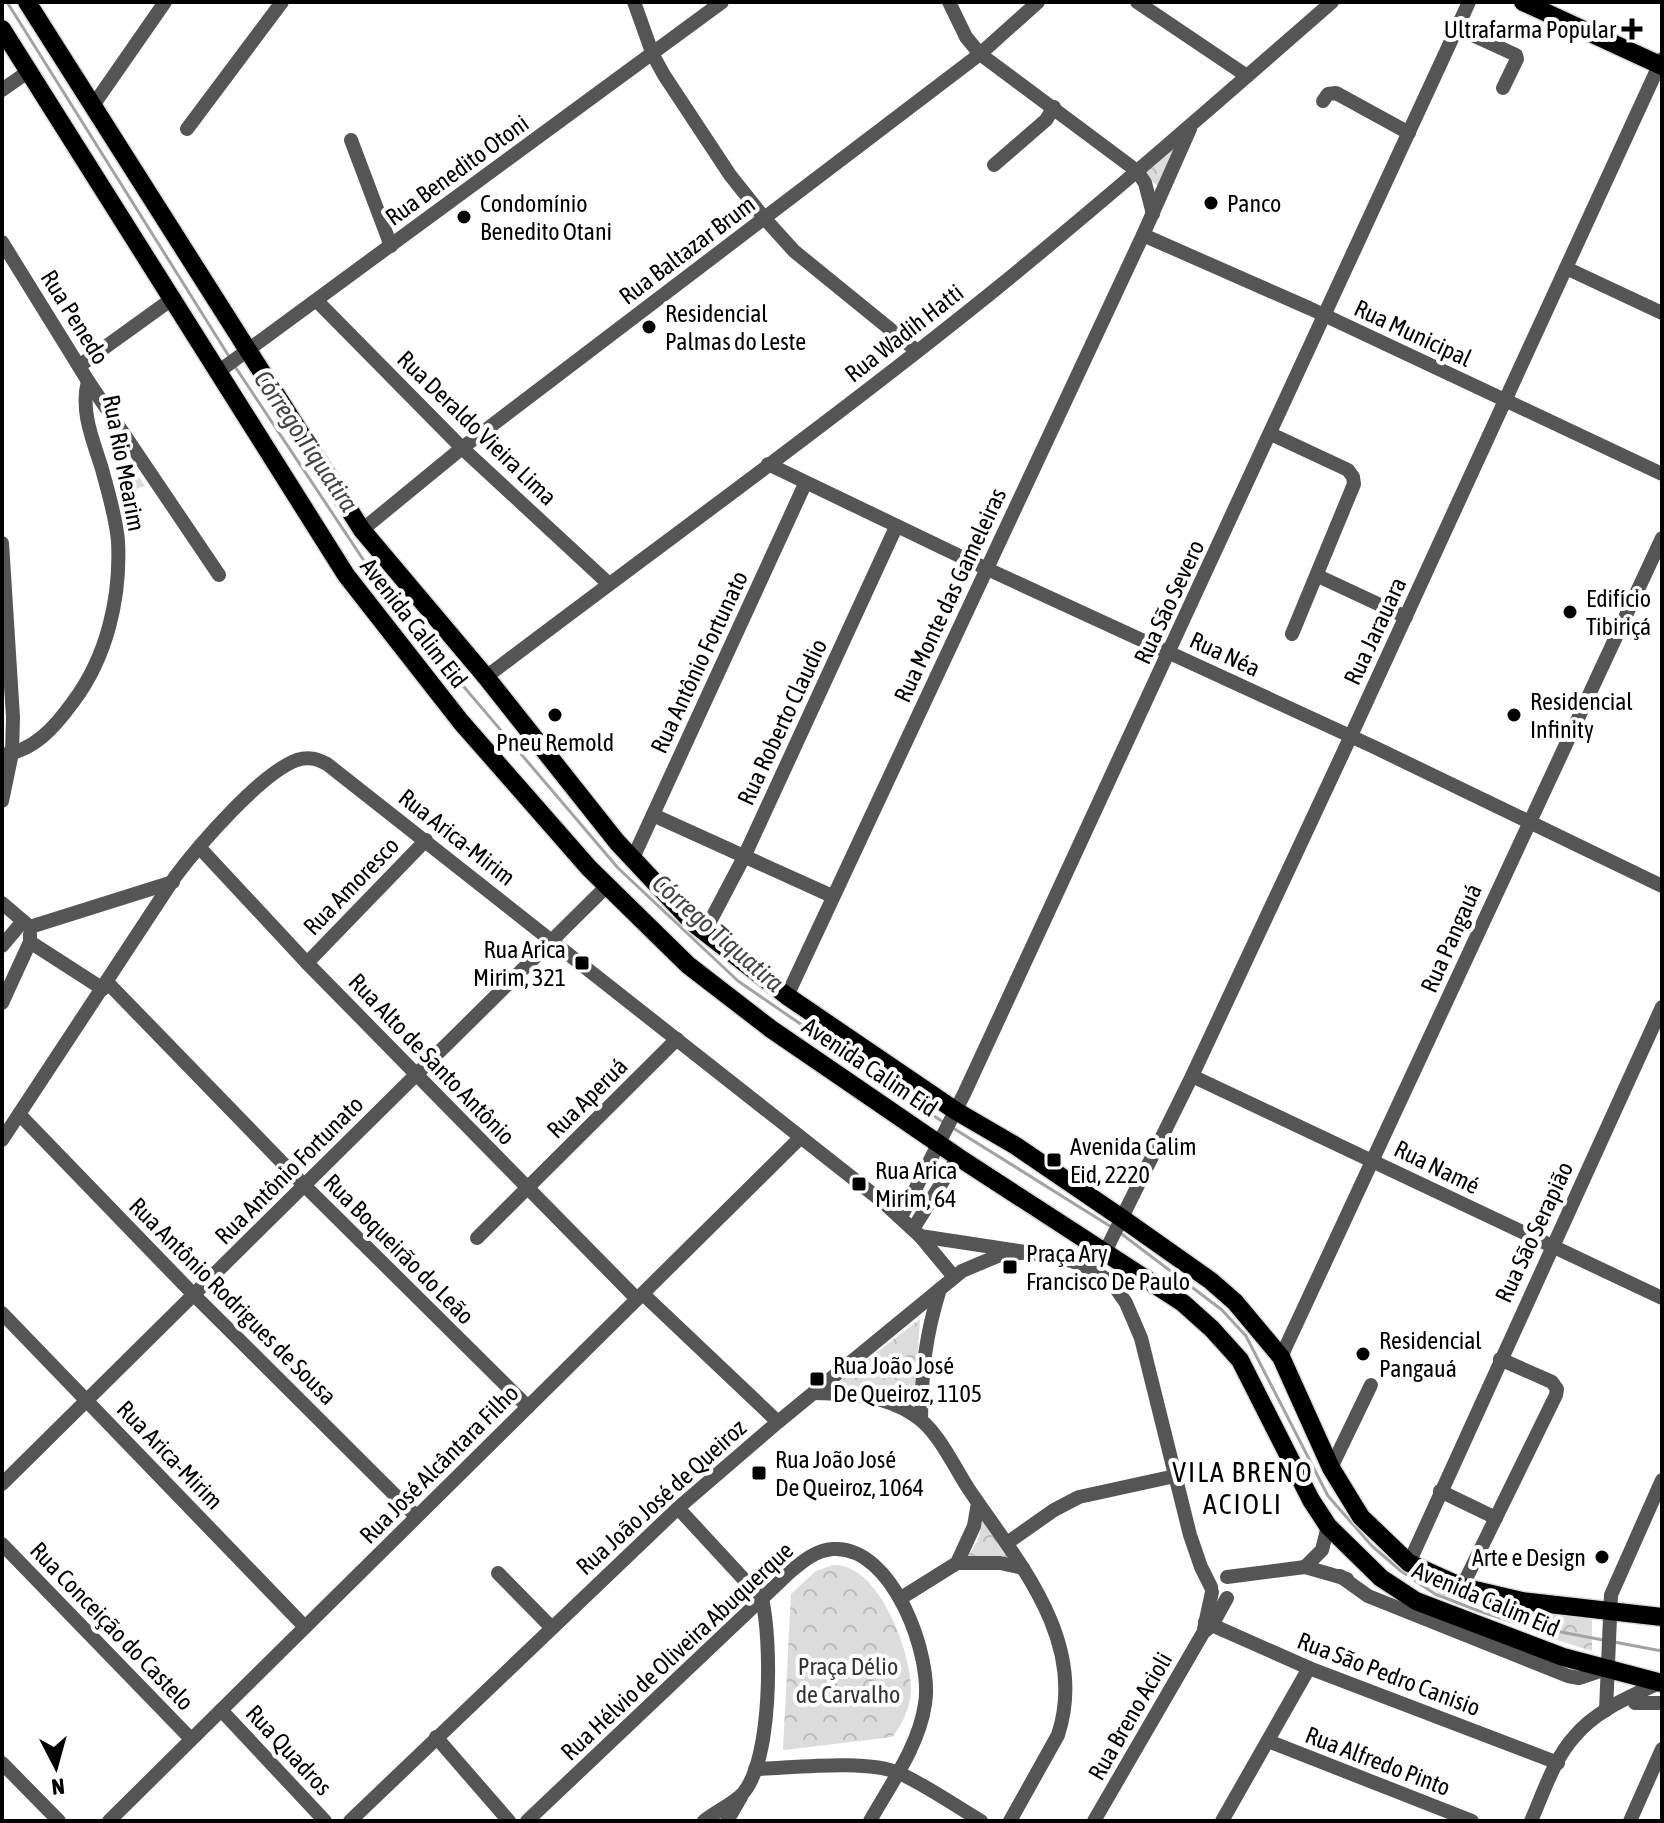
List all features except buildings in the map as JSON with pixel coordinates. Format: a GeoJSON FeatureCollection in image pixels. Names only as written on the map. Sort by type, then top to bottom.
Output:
{"type":"FeatureCollection","features":[{"type":"Feature","properties":{"kind":"main road","name":"Avenida Calim Eid"},"geometry":{"type":"LineString","coordinates":[[27,2],[148,190],[232,362],[346,575],[461,722],[607,886],[688,965],[735,1002],[948,1126],[1016,1146],[1211,1281],[1235,1302],[1281,1357],[1331,1468],[1361,1517],[1409,1563],[1462,1587],[1522,1601],[1609,1617],[1662,1617]]}},
{"type":"Feature","properties":{"kind":"main road"},"geometry":{"type":"LineString","coordinates":[[1523,2],[1661,63]]}},
{"type":"Feature","properties":{"kind":"main road","name":"Avenida Calim Eid"},"geometry":{"type":"LineString","coordinates":[[2,29],[172,299],[232,362],[362,530],[633,858],[704,933],[948,1126],[958,1157],[1183,1303],[1229,1345],[1261,1396],[1311,1500],[1328,1526],[1369,1569],[1416,1601],[1563,1657],[1607,1664],[1660,1683]]}},
{"type":"Feature","properties":{"kind":"street"},"geometry":{"type":"LineString","coordinates":[[92,107],[161,8],[145,2]]}},
{"type":"Feature","properties":{"kind":"street"},"geometry":{"type":"LineString","coordinates":[[187,129],[282,2]]}},
{"type":"Feature","properties":{"kind":"street"},"geometry":{"type":"LineString","coordinates":[[634,2],[653,55],[730,175],[765,219],[794,251],[917,351]]}},
{"type":"Feature","properties":{"kind":"street","name":"Rua Benedito Otoni"},"geometry":{"type":"LineString","coordinates":[[232,362],[722,2]]}},
{"type":"Feature","properties":{"kind":"street"},"geometry":{"type":"LineString","coordinates":[[949,2],[966,37],[980,54],[1137,171],[1145,183],[1153,214]]}},
{"type":"Feature","properties":{"kind":"street","name":"Rua Baltazar Brum"},"geometry":{"type":"LineString","coordinates":[[362,530],[462,448],[980,54],[1038,2]]}},
{"type":"Feature","properties":{"kind":"street"},"geometry":{"type":"LineString","coordinates":[[1137,2],[1247,76]]}},
{"type":"Feature","properties":{"kind":"street","name":"Rua Wadih Hatti"},"geometry":{"type":"LineString","coordinates":[[486,677],[995,290],[1332,2]]}},
{"type":"Feature","properties":{"kind":"street","name":"Rua São Severo"},"geometry":{"type":"LineString","coordinates":[[901,1217],[948,1126],[1469,2]]}},
{"type":"Feature","properties":{"kind":"street"},"geometry":{"type":"LineString","coordinates":[[1457,28],[1516,55],[1503,88]]}},
{"type":"Feature","properties":{"kind":"street","name":"Rua Jarauara"},"geometry":{"type":"LineString","coordinates":[[1105,1252],[1192,1076],[1351,736],[1661,63]]}},
{"type":"Feature","properties":{"kind":"street"},"geometry":{"type":"LineString","coordinates":[[2,90],[29,71]]}},
{"type":"Feature","properties":{"kind":"street"},"geometry":{"type":"LineString","coordinates":[[1323,101],[1328,94],[1336,93],[1409,133]]}},
{"type":"Feature","properties":{"kind":"street"},"geometry":{"type":"LineString","coordinates":[[994,165],[1046,120],[1054,107]]}},
{"type":"Feature","properties":{"kind":"street","name":"Rua Monte das Gameleiras"},"geometry":{"type":"LineString","coordinates":[[787,996],[1153,214],[1192,124]]}},
{"type":"Feature","properties":{"kind":"street"},"geometry":{"type":"LineString","coordinates":[[351,140],[391,246]]}},
{"type":"Feature","properties":{"kind":"street","name":"Rua Municipal"},"geometry":{"type":"LineString","coordinates":[[1143,235],[1325,316],[1662,474]]}},
{"type":"Feature","properties":{"kind":"street","name":"Rua Penedo"},"geometry":{"type":"LineString","coordinates":[[2,242],[88,381],[219,575]]}},
{"type":"Feature","properties":{"kind":"street"},"geometry":{"type":"LineString","coordinates":[[1566,268],[1662,313]]}},
{"type":"Feature","properties":{"kind":"street"},"geometry":{"type":"LineString","coordinates":[[79,366],[172,299]]}},
{"type":"Feature","properties":{"kind":"street","name":"Rua Deraldo Vieira Lima"},"geometry":{"type":"LineString","coordinates":[[317,301],[462,448],[609,584]]}},
{"type":"Feature","properties":{"kind":"street","name":"Rua Rio Mearim"},"geometry":{"type":"LineString","coordinates":[[7,754],[33,745],[63,716],[87,684],[111,621],[116,595],[118,540],[85,406],[88,381]]}},
{"type":"Feature","properties":{"kind":"street"},"geometry":{"type":"LineString","coordinates":[[1271,434],[1348,470],[1353,477],[1352,494],[1292,634]]}},
{"type":"Feature","properties":{"kind":"street","name":"Rua Néa"},"geometry":{"type":"LineString","coordinates":[[768,464],[896,527],[1351,736],[1662,886]]}},
{"type":"Feature","properties":{"kind":"street","name":"Rua Antônio Fortunato"},"geometry":{"type":"LineString","coordinates":[[633,858],[805,484]]}},
{"type":"Feature","properties":{"kind":"street","name":"Rua Roberto Claudio"},"geometry":{"type":"LineString","coordinates":[[704,933],[744,857],[896,527]]}},
{"type":"Feature","properties":{"kind":"street","name":"Rua Pangauá"},"geometry":{"type":"LineString","coordinates":[[1281,1357],[1662,538]]}},
{"type":"Feature","properties":{"kind":"street"},"geometry":{"type":"LineString","coordinates":[[2,543],[7,754],[2,801]]}},
{"type":"Feature","properties":{"kind":"street"},"geometry":{"type":"LineString","coordinates":[[1318,576],[1406,617]]}},
{"type":"Feature","properties":{"kind":"street","name":"Rua Arica-Mirim"},"geometry":{"type":"LineString","coordinates":[[2,1140],[199,847],[253,792],[287,765],[309,757],[327,764],[426,840],[901,1217],[954,1277]]}},
{"type":"Feature","properties":{"kind":"street"},"geometry":{"type":"LineString","coordinates":[[653,815],[832,896]]}},
{"type":"Feature","properties":{"kind":"street","name":"Rua Amoresco"},"geometry":{"type":"LineString","coordinates":[[307,963],[426,840]]}},
{"type":"Feature","properties":{"kind":"street","name":"Rua Alto de Santo Antônio"},"geometry":{"type":"LineString","coordinates":[[199,847],[307,963],[528,1188],[778,1422]]}},
{"type":"Feature","properties":{"kind":"street"},"geometry":{"type":"LineString","coordinates":[[2,946],[28,930],[173,882]]}},
{"type":"Feature","properties":{"kind":"street","name":"Rua Antônio Fortunato"},"geometry":{"type":"LineString","coordinates":[[2,1484],[607,886]]}},
{"type":"Feature","properties":{"kind":"street","name":"Rua Boqueirão do Leão"},"geometry":{"type":"LineString","coordinates":[[2,903],[28,930],[105,985],[528,1407]]}},
{"type":"Feature","properties":{"kind":"street"},"geometry":{"type":"LineString","coordinates":[[2,1003],[28,930]]}},
{"type":"Feature","properties":{"kind":"street","name":"Rua São Serapião"},"geometry":{"type":"LineString","coordinates":[[1409,1563],[1662,1007]]}},
{"type":"Feature","properties":{"kind":"street","name":"Rua Aperuá"},"geometry":{"type":"LineString","coordinates":[[477,1238],[677,1039]]}},
{"type":"Feature","properties":{"kind":"street","name":"Rua Namé"},"geometry":{"type":"LineString","coordinates":[[1192,1076],[1662,1298]]}},
{"type":"Feature","properties":{"kind":"street","name":"Rua Antônio Rodrigues de Sousa"},"geometry":{"type":"LineString","coordinates":[[19,1114],[194,1295],[416,1516]]}},
{"type":"Feature","properties":{"kind":"street","name":"Rua José Alcântara Filho"},"geometry":{"type":"LineString","coordinates":[[109,1821],[800,1138]]}},
{"type":"Feature","properties":{"kind":"street"},"geometry":{"type":"LineString","coordinates":[[958,1157],[917,1232],[1081,1264],[1108,1280],[1126,1303],[1149,1366],[1190,1535],[1212,1589],[1218,1598],[1230,1595],[1265,1573]]}},
{"type":"Feature","properties":{"kind":"street","name":"Rua João José de Queiroz"},"geometry":{"type":"LineString","coordinates":[[350,1821],[678,1508],[778,1422],[954,1277],[986,1259],[1032,1252]]}},
{"type":"Feature","properties":{"kind":"street"},"geometry":{"type":"LineString","coordinates":[[921,1419],[927,1331],[940,1289]]}},
{"type":"Feature","properties":{"kind":"street","name":"Rua Arica-Mirim"},"geometry":{"type":"LineString","coordinates":[[2,1313],[305,1627]]}},
{"type":"Feature","properties":{"kind":"street"},"geometry":{"type":"LineString","coordinates":[[1462,1587],[1557,1389],[1552,1382],[1500,1359]]}},
{"type":"Feature","properties":{"kind":"street"},"geometry":{"type":"LineString","coordinates":[[1331,1468],[1371,1385]]}},
{"type":"Feature","properties":{"kind":"street"},"geometry":{"type":"LineString","coordinates":[[814,1393],[869,1398],[896,1405],[921,1419],[1007,1543],[1045,1605],[1057,1633],[1066,1680],[1066,1703],[1058,1735],[1010,1821]]}},
{"type":"Feature","properties":{"kind":"street"},"geometry":{"type":"LineString","coordinates":[[1007,1543],[1054,1510],[1079,1497],[1175,1476]]}},
{"type":"Feature","properties":{"kind":"street"},"geometry":{"type":"LineString","coordinates":[[1606,1710],[1609,1617],[1614,1585],[1662,1480]]}},
{"type":"Feature","properties":{"kind":"street"},"geometry":{"type":"LineString","coordinates":[[1440,1491],[1496,1518]]}},
{"type":"Feature","properties":{"kind":"street"},"geometry":{"type":"LineString","coordinates":[[957,1563],[974,1526],[978,1503]]}},
{"type":"Feature","properties":{"kind":"street"},"geometry":{"type":"LineString","coordinates":[[678,1508],[762,1599],[767,1624],[768,1675],[762,1742],[755,1769],[727,1821]]}},
{"type":"Feature","properties":{"kind":"street"},"geometry":{"type":"LineString","coordinates":[[1305,1567],[1322,1550],[1328,1526]]}},
{"type":"Feature","properties":{"kind":"street","name":"Rua Conceição do Castelo"},"geometry":{"type":"LineString","coordinates":[[2,1544],[191,1739]]}},
{"type":"Feature","properties":{"kind":"street","name":"Rua Hélvio de Oliveira Abuquerque"},"geometry":{"type":"LineString","coordinates":[[527,1821],[805,1560],[831,1549],[847,1550],[862,1556],[901,1598]]}},
{"type":"Feature","properties":{"kind":"street"},"geometry":{"type":"LineString","coordinates":[[1198,1554],[1234,1584],[1230,1595]]}},
{"type":"Feature","properties":{"kind":"street"},"geometry":{"type":"LineString","coordinates":[[870,1821],[898,1772],[921,1721],[926,1689],[923,1661],[901,1598],[957,1563],[1000,1563],[1023,1568]]}},
{"type":"Feature","properties":{"kind":"street"},"geometry":{"type":"LineString","coordinates":[[1212,1589],[1215,1579],[1305,1567],[1416,1601]]}},
{"type":"Feature","properties":{"kind":"street"},"geometry":{"type":"LineString","coordinates":[[498,1573],[551,1627]]}},
{"type":"Feature","properties":{"kind":"street"},"geometry":{"type":"LineString","coordinates":[[1340,1576],[1368,1596],[1568,1676],[1583,1677],[1607,1664]]}},
{"type":"Feature","properties":{"kind":"street","name":"Rua Breno Acioli"},"geometry":{"type":"LineString","coordinates":[[1207,1627],[1212,1589]]}},
{"type":"Feature","properties":{"kind":"street","name":"Rua Breno Acioli"},"geometry":{"type":"LineString","coordinates":[[1094,1821],[1207,1627],[1230,1595]]}},
{"type":"Feature","properties":{"kind":"street","name":"Rua São Pedro Canisio"},"geometry":{"type":"LineString","coordinates":[[1207,1627],[1558,1763]]}},
{"type":"Feature","properties":{"kind":"street"},"geometry":{"type":"LineString","coordinates":[[1240,1821],[1223,1818],[1309,1668]]}},
{"type":"Feature","properties":{"kind":"street"},"geometry":{"type":"LineString","coordinates":[[1531,1821],[1573,1737],[1606,1710],[1660,1683]]}},
{"type":"Feature","properties":{"kind":"street"},"geometry":{"type":"LineString","coordinates":[[1635,1703],[1662,1703]]}},
{"type":"Feature","properties":{"kind":"street","name":"Rua Quadros"},"geometry":{"type":"LineString","coordinates":[[221,1710],[325,1821]]}},
{"type":"Feature","properties":{"kind":"street"},"geometry":{"type":"LineString","coordinates":[[436,1737],[509,1821]]}},
{"type":"Feature","properties":{"kind":"street","name":"Rua Alfredo Pinto"},"geometry":{"type":"LineString","coordinates":[[1268,1741],[1472,1821]]}},
{"type":"Feature","properties":{"kind":"street"},"geometry":{"type":"LineString","coordinates":[[1630,1821],[1662,1749]]}},
{"type":"Feature","properties":{"kind":"street"},"geometry":{"type":"LineString","coordinates":[[2,1763],[59,1821]]}},
{"type":"Feature","properties":{"kind":"street"},"geometry":{"type":"LineString","coordinates":[[755,1769],[861,1766],[898,1772],[981,1821]]}},
{"type":"Feature","properties":{"kind":"street"},"geometry":{"type":"LineString","coordinates":[[704,1821],[743,1794]]}},
{"type":"Feature","properties":{"kind":"green space"},"geometry":{"type":"Polygon","coordinates":[[[1178,143],[1160,188],[1142,173],[1178,143]]]}},
{"type":"Feature","properties":{"kind":"green space"},"geometry":{"type":"Polygon","coordinates":[[[104,424],[145,486],[126,492],[104,424]]]}},
{"type":"Feature","properties":{"kind":"green space"},"geometry":{"type":"Polygon","coordinates":[[[920,1319],[914,1403],[835,1385],[920,1319]]]}},
{"type":"Feature","properties":{"kind":"green space"},"geometry":{"type":"Polygon","coordinates":[[[984,1514],[1015,1563],[965,1561],[978,1540],[984,1514]]]}},
{"type":"Feature","properties":{"kind":"green space","name":"Praça Délio de Carvalho"},"geometry":{"type":"Polygon","coordinates":[[[833,1565],[850,1568],[865,1579],[890,1614],[906,1656],[911,1692],[909,1704],[892,1737],[785,1750],[791,1594],[816,1571],[833,1565]]]}},
{"type":"Feature","properties":{"kind":"green space"},"geometry":{"type":"Polygon","coordinates":[[[1399,1566],[1573,1611],[1592,1619],[1592,1651],[1541,1635],[1474,1605],[1440,1594],[1399,1566]]]}},
{"type":"Feature","properties":{"kind":"waterway","name":"Córrego Tiquatira"},"geometry":{"type":"LineString","coordinates":[[7,2],[230,358]]}},
{"type":"Feature","properties":{"kind":"waterway","name":"Córrego Tiquatira"},"geometry":{"type":"LineString","coordinates":[[234,365],[390,600],[618,868],[738,981],[943,1122]]}},
{"type":"Feature","properties":{"kind":"waterway","name":"Córrego Tiquatira"},"geometry":{"type":"LineString","coordinates":[[953,1128],[1113,1228]]}},
{"type":"Feature","properties":{"kind":"waterway","name":"Córrego Tiquatira"},"geometry":{"type":"LineString","coordinates":[[1119,1232],[1222,1310],[1246,1336],[1328,1496],[1372,1546],[1401,1571],[1435,1594],[1479,1611],[1519,1624],[1603,1640]]}},
{"type":"Feature","properties":{"kind":"waterway","name":"Córrego Tiquatira"},"geometry":{"type":"LineString","coordinates":[[1614,1642],[1662,1651]]}},
{"type":"Feature","properties":{"kind":"place","name":"Ultrafarma Popular"},"geometry":{"type":"Point","coordinates":[1632,29]}},
{"type":"Feature","properties":{"kind":"place","name":"Panco"},"geometry":{"type":"Point","coordinates":[1211,203]}},
{"type":"Feature","properties":{"kind":"place","name":"Condomínio Benedito Otani"},"geometry":{"type":"Point","coordinates":[464,217]}},
{"type":"Feature","properties":{"kind":"place","name":"Residencial Palmas do Leste"},"geometry":{"type":"Point","coordinates":[649,327]}},
{"type":"Feature","properties":{"kind":"place","name":"Edifício Tibiriçá"},"geometry":{"type":"Point","coordinates":[1570,612]}},
{"type":"Feature","properties":{"kind":"place","name":"Pneu Remold"},"geometry":{"type":"Point","coordinates":[555,715]}},
{"type":"Feature","properties":{"kind":"place","name":"Residencial Infinity"},"geometry":{"type":"Point","coordinates":[1514,715]}},
{"type":"Feature","properties":{"kind":"place","name":"Rua Arica Mirim, 321"},"geometry":{"type":"Point","coordinates":[582,963]}},
{"type":"Feature","properties":{"kind":"place","name":"Avenida Calim Eid, 2220"},"geometry":{"type":"Point","coordinates":[1054,1160]}},
{"type":"Feature","properties":{"kind":"place","name":"Rua Arica Mirim, 64"},"geometry":{"type":"Point","coordinates":[859,1184]}},
{"type":"Feature","properties":{"kind":"place","name":"Praça Ary Francisco De Paulo"},"geometry":{"type":"Point","coordinates":[1010,1267]}},
{"type":"Feature","properties":{"kind":"place","name":"Residencial Pangauá"},"geometry":{"type":"Point","coordinates":[1363,1354]}},
{"type":"Feature","properties":{"kind":"place","name":"Rua João José De Queiroz, 1105"},"geometry":{"type":"Point","coordinates":[817,1379]}},
{"type":"Feature","properties":{"kind":"place","name":"Rua João José De Queiroz, 1064"},"geometry":{"type":"Point","coordinates":[759,1473]}},
{"type":"Feature","properties":{"kind":"place","name":"Arte e Design"},"geometry":{"type":"Point","coordinates":[1602,1557]}},
{"type":"Feature","properties":{"kind":"district","name":"VILA BRENO ACIOLI"},"geometry":{"type":"Point","coordinates":[1243,1488]}}]}
